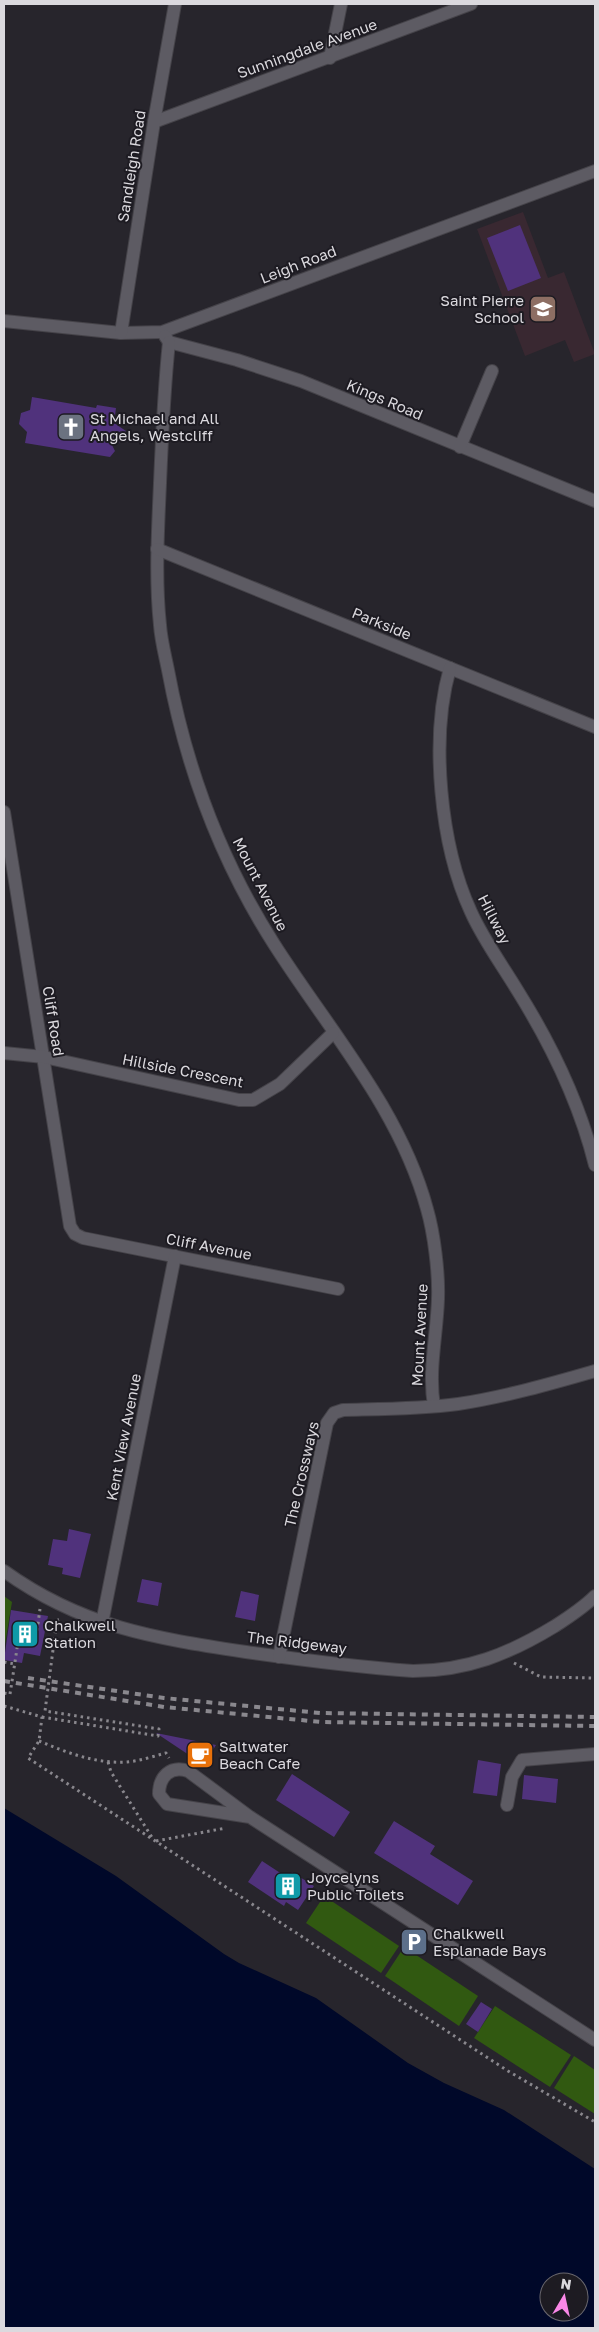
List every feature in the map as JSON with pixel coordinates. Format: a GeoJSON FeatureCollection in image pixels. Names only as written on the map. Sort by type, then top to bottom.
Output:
{"type":"FeatureCollection","features":[{"type":"Feature","properties":{"kind":"street","name":"Sandleigh Road"},"geometry":{"type":"LineString","coordinates":[[121,333],[154,122],[175,4]]}},
{"type":"Feature","properties":{"kind":"street"},"geometry":{"type":"LineString","coordinates":[[330,58],[341,4]]}},
{"type":"Feature","properties":{"kind":"street","name":"Sunningdale Avenue"},"geometry":{"type":"LineString","coordinates":[[154,122],[471,4]]}},
{"type":"Feature","properties":{"kind":"street","name":"Leigh Road"},"geometry":{"type":"LineString","coordinates":[[4,321],[166,337],[595,171]]}},
{"type":"Feature","properties":{"kind":"street","name":"Kings Road"},"geometry":{"type":"LineString","coordinates":[[166,337],[301,381],[460,448],[595,501]]}},
{"type":"Feature","properties":{"kind":"street","name":"Mount Avenue"},"geometry":{"type":"LineString","coordinates":[[166,337],[157,549],[160,626],[176,714],[200,792],[235,876],[273,942],[391,1120],[408,1156],[427,1209],[438,1274],[432,1386],[434,1406]]}},
{"type":"Feature","properties":{"kind":"street"},"geometry":{"type":"LineString","coordinates":[[460,448],[492,370]]}},
{"type":"Feature","properties":{"kind":"street","name":"Parkside"},"geometry":{"type":"LineString","coordinates":[[157,549],[595,727]]}},
{"type":"Feature","properties":{"kind":"street","name":"Hillway"},"geometry":{"type":"LineString","coordinates":[[450,668],[443,698],[440,765],[444,811],[461,886],[470,912],[486,942],[549,1044],[573,1100],[595,1165]]}},
{"type":"Feature","properties":{"kind":"street","name":"Cliff Road"},"geometry":{"type":"LineString","coordinates":[[4,812],[70,1226],[75,1234]]}},
{"type":"Feature","properties":{"kind":"street","name":"Hillside Crescent"},"geometry":{"type":"LineString","coordinates":[[4,1053],[44,1057],[238,1100],[253,1100],[280,1084],[333,1033]]}},
{"type":"Feature","properties":{"kind":"street","name":"Cliff Avenue"},"geometry":{"type":"LineString","coordinates":[[75,1234],[83,1238],[338,1289]]}},
{"type":"Feature","properties":{"kind":"street","name":"Kent View Avenue"},"geometry":{"type":"LineString","coordinates":[[102,1624],[175,1256]]}},
{"type":"Feature","properties":{"kind":"street","name":"The Crossways"},"geometry":{"type":"LineString","coordinates":[[279,1657],[327,1423],[334,1413],[343,1410],[434,1406],[494,1397],[595,1371]]}},
{"type":"Feature","properties":{"kind":"street","name":"The Ridgeway"},"geometry":{"type":"LineString","coordinates":[[4,1571],[44,1597],[102,1624],[155,1637],[279,1657],[413,1671],[462,1667],[498,1656],[524,1645],[592,1602]]}},
{"type":"Feature","properties":{"kind":"street"},"geometry":{"type":"LineString","coordinates":[[507,1805],[512,1777],[522,1760],[595,1754]]}},
{"type":"Feature","properties":{"kind":"street"},"geometry":{"type":"LineString","coordinates":[[250,1817],[167,1804],[159,1794],[159,1786],[166,1774],[175,1770],[188,1772],[250,1817],[595,2040]]}},
{"type":"Feature","properties":{"kind":"path"},"geometry":{"type":"LineString","coordinates":[[4,1693],[10,1694],[20,1628],[37,1631],[44,1597]]}},
{"type":"Feature","properties":{"kind":"path"},"geometry":{"type":"LineString","coordinates":[[4,1706],[42,1717],[158,1736],[159,1729],[45,1711],[56,1627]]}},
{"type":"Feature","properties":{"kind":"path"},"geometry":{"type":"LineString","coordinates":[[498,1656],[541,1676],[595,1678]]}},
{"type":"Feature","properties":{"kind":"path"},"geometry":{"type":"LineString","coordinates":[[4,1662],[15,1663]]}},
{"type":"Feature","properties":{"kind":"path"},"geometry":{"type":"LineString","coordinates":[[42,1717],[39,1741],[28,1758],[508,2072],[595,2122]]}},
{"type":"Feature","properties":{"kind":"path"},"geometry":{"type":"LineString","coordinates":[[39,1741],[78,1757],[108,1762],[129,1762],[166,1753],[175,1770]]}},
{"type":"Feature","properties":{"kind":"path"},"geometry":{"type":"LineString","coordinates":[[108,1762],[111,1772],[155,1841]]}},
{"type":"Feature","properties":{"kind":"path"},"geometry":{"type":"LineString","coordinates":[[155,1841],[202,1833]]}},
{"type":"Feature","properties":{"kind":"shaded area","name":"Saint Pierre School"},"geometry":{"type":"Polygon","coordinates":[[[523,212],[548,278],[564,272],[595,354],[574,362],[565,340],[525,356],[477,229],[523,212]]]}},
{"type":"Feature","properties":{"kind":"green space"},"geometry":{"type":"Polygon","coordinates":[[[4,1596],[12,1602],[4,1650],[4,1596]]]}},
{"type":"Feature","properties":{"kind":"green space"},"geometry":{"type":"Polygon","coordinates":[[[324,1896],[399,1946],[381,1973],[306,1923],[324,1896]]]}},
{"type":"Feature","properties":{"kind":"green space"},"geometry":{"type":"Polygon","coordinates":[[[404,1947],[478,1996],[459,2026],[385,1976],[404,1947]]]}},
{"type":"Feature","properties":{"kind":"green space"},"geometry":{"type":"Polygon","coordinates":[[[495,2006],[571,2055],[550,2087],[474,2038],[495,2006]]]}},
{"type":"Feature","properties":{"kind":"green space"},"geometry":{"type":"Polygon","coordinates":[[[574,2056],[595,2070],[595,2114],[554,2088],[574,2056]]]}},
{"type":"Feature","properties":{"kind":"water"},"geometry":{"type":"Polygon","coordinates":[[[4,1808],[116,1876],[224,1954],[239,1963],[316,1998],[408,2063],[444,2083],[504,2110],[595,2169],[595,2328],[4,2328],[4,1808]]]}},
{"type":"Feature","properties":{"kind":"building"},"geometry":{"type":"Polygon","coordinates":[[[520,225],[541,278],[508,291],[487,238],[520,225]]]}},
{"type":"Feature","properties":{"kind":"building","name":"St Michael and All Angels, Westcliff"},"geometry":{"type":"Polygon","coordinates":[[[32,397],[96,408],[97,405],[116,408],[114,423],[126,431],[123,441],[112,445],[115,451],[110,457],[25,443],[27,432],[19,424],[21,413],[30,410],[32,397]]]}},
{"type":"Feature","properties":{"kind":"building"},"geometry":{"type":"Polygon","coordinates":[[[69,1529],[91,1534],[80,1578],[62,1574],[63,1568],[48,1565],[53,1539],[67,1541],[69,1529]]]}},
{"type":"Feature","properties":{"kind":"building"},"geometry":{"type":"Polygon","coordinates":[[[142,1579],[162,1583],[158,1606],[137,1602],[142,1579]]]}},
{"type":"Feature","properties":{"kind":"building"},"geometry":{"type":"Polygon","coordinates":[[[241,1591],[259,1595],[255,1621],[235,1617],[241,1591]]]}},
{"type":"Feature","properties":{"kind":"building","name":"Chalkwell Station"},"geometry":{"type":"Polygon","coordinates":[[[11,1610],[48,1616],[40,1656],[24,1653],[22,1663],[4,1660],[11,1610]]]}},
{"type":"Feature","properties":{"kind":"building","name":"Saltwater Beach Cafe"},"geometry":{"type":"Polygon","coordinates":[[[156,1733],[216,1745],[204,1765],[156,1733]]]}},
{"type":"Feature","properties":{"kind":"building"},"geometry":{"type":"Polygon","coordinates":[[[478,1760],[501,1764],[497,1796],[473,1793],[478,1760]]]}},
{"type":"Feature","properties":{"kind":"building"},"geometry":{"type":"Polygon","coordinates":[[[292,1774],[350,1812],[334,1837],[276,1800],[292,1774]]]}},
{"type":"Feature","properties":{"kind":"building"},"geometry":{"type":"Polygon","coordinates":[[[524,1775],[558,1779],[556,1803],[522,1799],[524,1775]]]}},
{"type":"Feature","properties":{"kind":"building"},"geometry":{"type":"Polygon","coordinates":[[[394,1821],[435,1846],[430,1854],[473,1881],[458,1905],[374,1853],[394,1821]]]}},
{"type":"Feature","properties":{"kind":"building","name":"Joycelyns Public Toilets"},"geometry":{"type":"Polygon","coordinates":[[[262,1861],[288,1878],[292,1872],[314,1886],[298,1910],[286,1902],[284,1906],[248,1882],[262,1861]]]}},
{"type":"Feature","properties":{"kind":"building"},"geometry":{"type":"Polygon","coordinates":[[[481,2002],[492,2009],[478,2032],[466,2024],[481,2002]]]}},
{"type":"Feature","properties":{"kind":"railway"},"geometry":{"type":"LineString","coordinates":[[28,1678],[164,1698],[320,1713],[595,1717]]}},
{"type":"Feature","properties":{"kind":"railway"},"geometry":{"type":"LineString","coordinates":[[4,1681],[164,1707],[321,1722],[595,1726]]}},
{"type":"Feature","properties":{"kind":"place","name":"Saint Pierre School"},"geometry":{"type":"Point","coordinates":[543,309]}},
{"type":"Feature","properties":{"kind":"place","name":"St Michael and All Angels, Westcliff"},"geometry":{"type":"Point","coordinates":[71,427]}},
{"type":"Feature","properties":{"kind":"place","name":"Chalkwell Station"},"geometry":{"type":"Point","coordinates":[25,1634]}},
{"type":"Feature","properties":{"kind":"place","name":"Saltwater Beach Cafe"},"geometry":{"type":"Point","coordinates":[200,1755]}},
{"type":"Feature","properties":{"kind":"place","name":"Joycelyns Public Toilets"},"geometry":{"type":"Point","coordinates":[288,1886]}},
{"type":"Feature","properties":{"kind":"place","name":"Chalkwell Esplanade Bays"},"geometry":{"type":"Point","coordinates":[414,1942]}}]}
